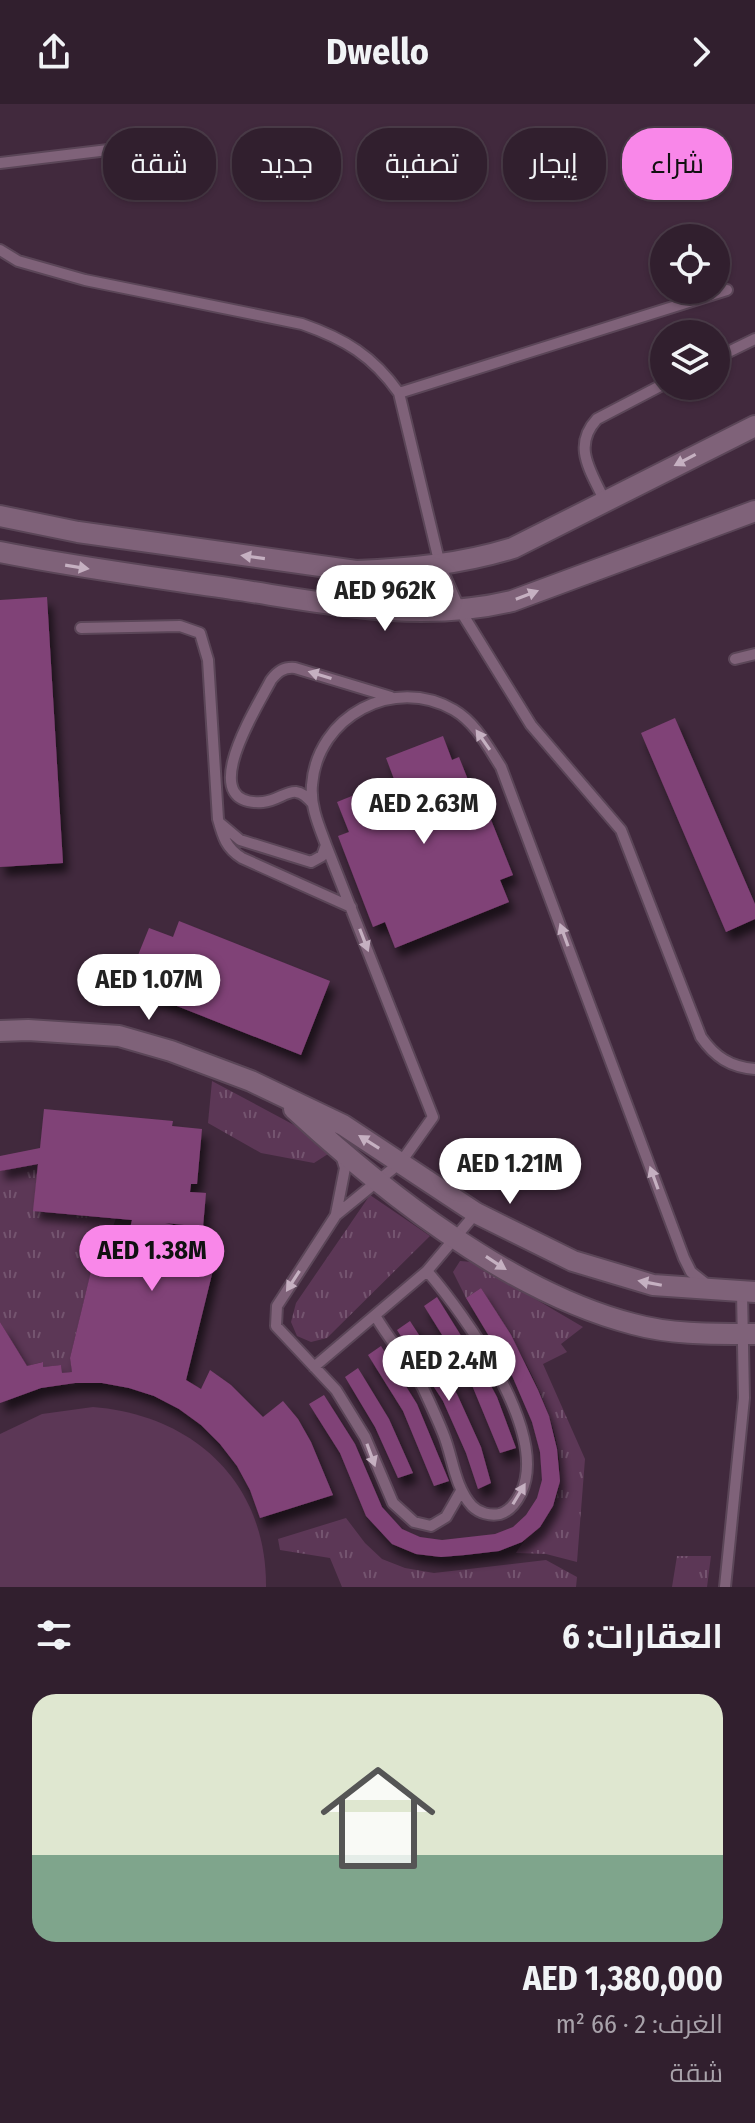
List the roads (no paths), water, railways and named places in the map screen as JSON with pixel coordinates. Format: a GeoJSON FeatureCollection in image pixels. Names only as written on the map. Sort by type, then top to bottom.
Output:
{"type":"FeatureCollection","features":[{"type":"Feature","properties":{"kind":"street"},"geometry":{"type":"LineString","coordinates":[[0,516],[78,532],[356,571],[440,565],[475,560],[513,548],[750,427]]}},
{"type":"Feature","properties":{"kind":"street"},"geometry":{"type":"LineString","coordinates":[[0,552],[348,608],[397,612],[460,610],[512,601],[755,511]]}},
{"type":"Feature","properties":{"kind":"street"},"geometry":{"type":"LineString","coordinates":[[0,1031],[119,1036],[210,1064],[343,1125],[476,1213],[573,1261],[653,1285],[748,1292]]}},
{"type":"Feature","properties":{"kind":"street"},"geometry":{"type":"LineString","coordinates":[[279,1096],[411,1208],[508,1271],[557,1298],[632,1324],[683,1332],[750,1334]]}},
{"type":"Feature","properties":{"kind":"lane"},"geometry":{"type":"LineString","coordinates":[[0,163],[103,151]]}},
{"type":"Feature","properties":{"kind":"lane"},"geometry":{"type":"LineString","coordinates":[[0,250],[18,261],[70,276],[302,324],[333,335],[364,354],[385,374],[399,393],[440,565],[460,610],[531,725],[621,830],[701,1037],[713,1053],[729,1064],[755,1069]]}},
{"type":"Feature","properties":{"kind":"lane"},"geometry":{"type":"LineString","coordinates":[[399,393],[682,304]]}},
{"type":"Feature","properties":{"kind":"lane"},"geometry":{"type":"LineString","coordinates":[[730,351],[755,339]]}},
{"type":"Feature","properties":{"kind":"lane"},"geometry":{"type":"LineString","coordinates":[[605,502],[585,457],[583,447],[589,428],[597,419],[650,391]]}},
{"type":"Feature","properties":{"kind":"lane"},"geometry":{"type":"LineString","coordinates":[[81,628],[180,626],[200,633],[208,660],[218,819],[224,841],[231,850],[352,908]]}},
{"type":"Feature","properties":{"kind":"lane"},"geometry":{"type":"LineString","coordinates":[[735,659],[755,654]]}},
{"type":"Feature","properties":{"kind":"lane"},"geometry":{"type":"LineString","coordinates":[[313,804],[302,793],[288,791],[265,802],[245,799],[234,789],[230,778],[234,753],[277,672],[287,667],[295,668],[395,698]]}},
{"type":"Feature","properties":{"kind":"lane"},"geometry":{"type":"LineString","coordinates":[[336,1215],[401,1162],[433,1117],[326,845],[311,789],[316,761],[334,729],[357,710],[374,702],[416,697],[455,710],[473,726],[501,767],[684,1258],[701,1282],[718,1290]]}},
{"type":"Feature","properties":{"kind":"lane"},"geometry":{"type":"LineString","coordinates":[[218,819],[224,829],[240,840],[298,860],[317,861],[326,845]]}},
{"type":"Feature","properties":{"kind":"lane"},"geometry":{"type":"LineString","coordinates":[[340,1150],[345,1168],[343,1192],[336,1215],[277,1306],[276,1326],[336,1390],[365,1437],[393,1503],[414,1522],[431,1526],[446,1517],[461,1491]]}},
{"type":"Feature","properties":{"kind":"lane"},"geometry":{"type":"LineString","coordinates":[[314,1367],[427,1271],[476,1213]]}},
{"type":"Feature","properties":{"kind":"lane"},"geometry":{"type":"LineString","coordinates":[[376,1317],[421,1386],[444,1434],[461,1491],[474,1509],[489,1515],[503,1513],[517,1502],[526,1483],[527,1458],[521,1429],[486,1352],[449,1297],[427,1271]]}},
{"type":"Feature","properties":{"kind":"lane"},"geometry":{"type":"LineString","coordinates":[[725,1587],[750,1334],[748,1292]]}}]}
